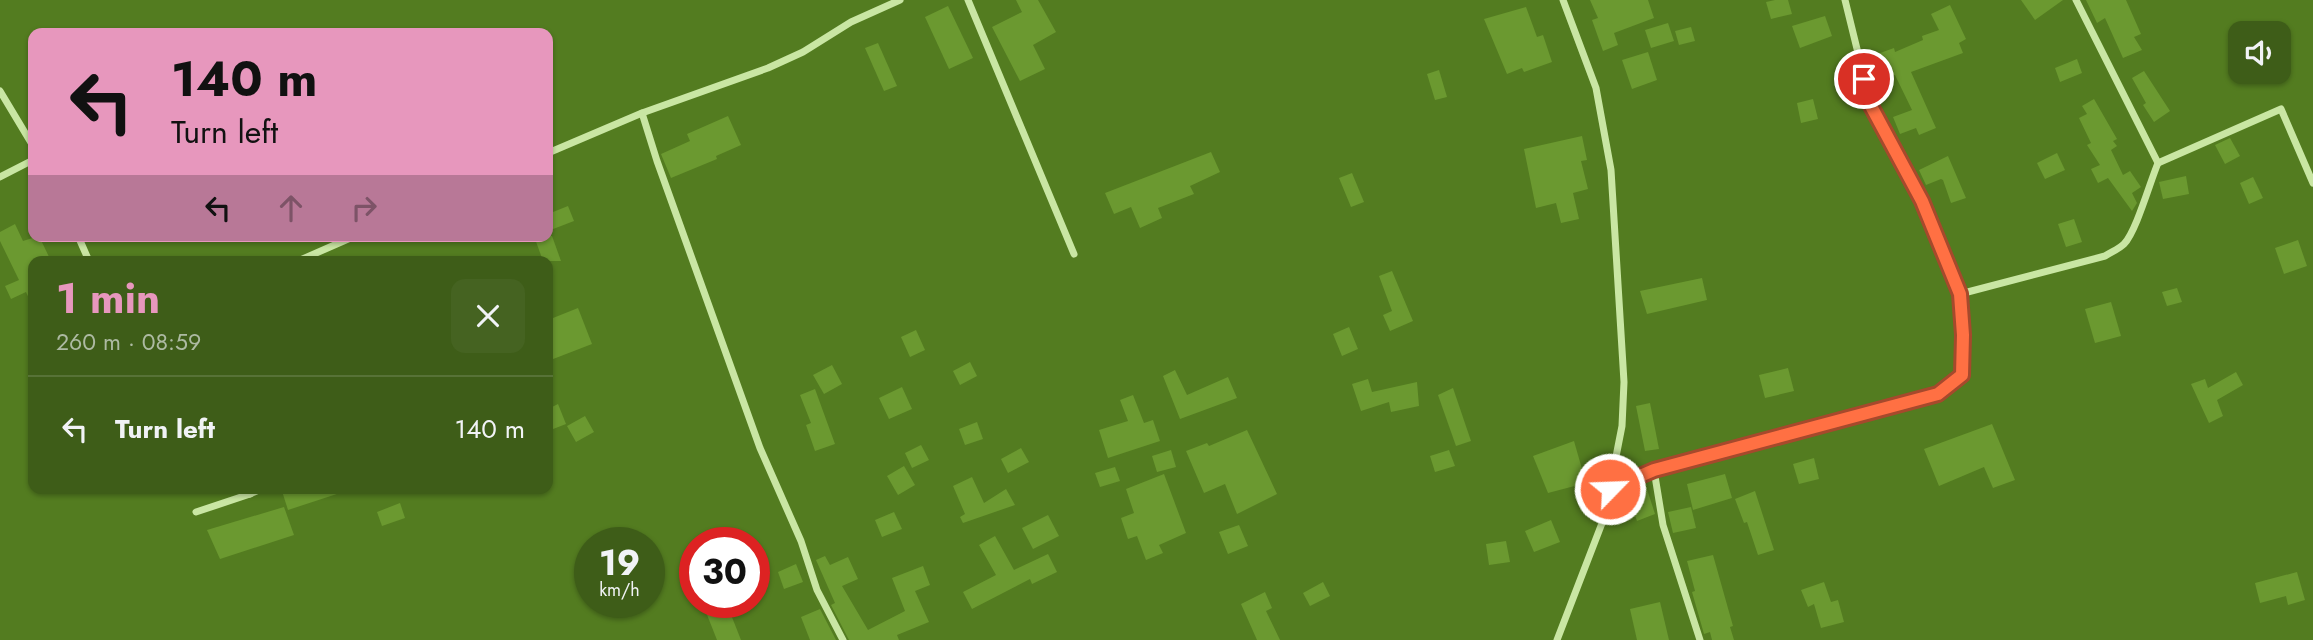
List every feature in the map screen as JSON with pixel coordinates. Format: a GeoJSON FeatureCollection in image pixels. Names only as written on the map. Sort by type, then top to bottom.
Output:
{"type":"FeatureCollection","features":[{"type":"Feature","properties":{"kind":"street"},"geometry":{"type":"LineString","coordinates":[[553,151],[642,113],[768,68],[803,52],[851,22],[900,0]]}},
{"type":"Feature","properties":{"kind":"street"},"geometry":{"type":"LineString","coordinates":[[968,0],[1074,254]]}},
{"type":"Feature","properties":{"kind":"street"},"geometry":{"type":"LineString","coordinates":[[1557,640],[1604,518],[1622,426],[1624,382],[1611,170],[1596,88],[1563,0]]}},
{"type":"Feature","properties":{"kind":"street"},"geometry":{"type":"LineString","coordinates":[[1610,489],[1654,470],[1938,394],[1962,375],[1960,294],[1922,201],[1871,106],[1845,0]]}},
{"type":"Feature","properties":{"kind":"street"},"geometry":{"type":"LineString","coordinates":[[2076,0],[2158,163]]}},
{"type":"Feature","properties":{"kind":"street"},"geometry":{"type":"LineString","coordinates":[[0,91],[28,138]]}},
{"type":"Feature","properties":{"kind":"street"},"geometry":{"type":"LineString","coordinates":[[1960,294],[2105,256],[2125,243],[2136,226],[2158,163],[2281,109],[2313,183]]}},
{"type":"Feature","properties":{"kind":"street"},"geometry":{"type":"LineString","coordinates":[[642,113],[760,448],[801,541],[817,590],[843,640]]}},
{"type":"Feature","properties":{"kind":"street"},"geometry":{"type":"LineString","coordinates":[[0,177],[28,163]]}},
{"type":"Feature","properties":{"kind":"street"},"geometry":{"type":"LineString","coordinates":[[309,256],[341,242]]}},
{"type":"Feature","properties":{"kind":"street"},"geometry":{"type":"LineString","coordinates":[[1654,470],[1663,525],[1700,640]]}},
{"type":"Feature","properties":{"kind":"street"},"geometry":{"type":"LineString","coordinates":[[196,512],[241,494]]}},
{"type":"Feature","properties":{"kind":"building"},"geometry":{"type":"Polygon","coordinates":[[[1016,0],[1038,0],[1056,32],[1033,45],[1045,69],[1020,81],[992,27],[1022,12],[1016,0]]]}},
{"type":"Feature","properties":{"kind":"building"},"geometry":{"type":"Polygon","coordinates":[[[1590,0],[1648,0],[1654,18],[1614,33],[1618,45],[1603,51],[1592,20],[1598,18],[1590,0]]]}},
{"type":"Feature","properties":{"kind":"building"},"geometry":{"type":"Polygon","coordinates":[[[1788,0],[1792,14],[1771,19],[1766,2],[1788,0]]]}},
{"type":"Feature","properties":{"kind":"building"},"geometry":{"type":"Polygon","coordinates":[[[2021,0],[2063,0],[2035,20],[2021,0]]]}},
{"type":"Feature","properties":{"kind":"building"},"geometry":{"type":"Polygon","coordinates":[[[2086,0],[2126,0],[2141,34],[2134,37],[2142,50],[2123,58],[2105,18],[2097,23],[2086,0]]]}},
{"type":"Feature","properties":{"kind":"building"},"geometry":{"type":"Polygon","coordinates":[[[1950,5],[1966,39],[1959,43],[1963,53],[1911,72],[1936,128],[1919,135],[1916,128],[1900,134],[1893,117],[1912,110],[1895,75],[1878,81],[1869,57],[1894,48],[1895,52],[1923,40],[1922,36],[1939,30],[1931,14],[1950,5]]]}},
{"type":"Feature","properties":{"kind":"building"},"geometry":{"type":"Polygon","coordinates":[[[948,6],[973,58],[949,69],[925,17],[948,6]]]}},
{"type":"Feature","properties":{"kind":"building"},"geometry":{"type":"Polygon","coordinates":[[[1526,7],[1537,37],[1543,35],[1552,62],[1524,72],[1522,68],[1507,74],[1484,19],[1526,7]]]}},
{"type":"Feature","properties":{"kind":"building"},"geometry":{"type":"Polygon","coordinates":[[[1825,16],[1832,36],[1800,48],[1792,26],[1825,16]]]}},
{"type":"Feature","properties":{"kind":"building"},"geometry":{"type":"Polygon","coordinates":[[[1668,23],[1674,41],[1651,48],[1645,30],[1668,23]]]}},
{"type":"Feature","properties":{"kind":"building"},"geometry":{"type":"Polygon","coordinates":[[[1691,27],[1695,41],[1679,45],[1675,31],[1691,27]]]}},
{"type":"Feature","properties":{"kind":"building"},"geometry":{"type":"Polygon","coordinates":[[[878,43],[897,86],[884,91],[865,48],[878,43]]]}},
{"type":"Feature","properties":{"kind":"building"},"geometry":{"type":"Polygon","coordinates":[[[1648,52],[1657,80],[1632,89],[1622,60],[1648,52]]]}},
{"type":"Feature","properties":{"kind":"building"},"geometry":{"type":"Polygon","coordinates":[[[2077,59],[2082,73],[2060,82],[2055,68],[2077,59]]]}},
{"type":"Feature","properties":{"kind":"building"},"geometry":{"type":"Polygon","coordinates":[[[1439,70],[1447,97],[1435,100],[1427,74],[1439,70]]]}},
{"type":"Feature","properties":{"kind":"building"},"geometry":{"type":"Polygon","coordinates":[[[2144,71],[2170,111],[2154,122],[2143,105],[2146,103],[2132,78],[2144,71]]]}},
{"type":"Feature","properties":{"kind":"building"},"geometry":{"type":"Polygon","coordinates":[[[1813,99],[1818,119],[1801,123],[1797,103],[1813,99]]]}},
{"type":"Feature","properties":{"kind":"building"},"geometry":{"type":"Polygon","coordinates":[[[2094,99],[2117,139],[2113,141],[2117,146],[2111,150],[2123,175],[2130,171],[2141,187],[2132,193],[2137,203],[2132,211],[2108,178],[2098,183],[2091,169],[2100,165],[2087,145],[2091,143],[2079,118],[2087,114],[2082,106],[2094,99]]]}},
{"type":"Feature","properties":{"kind":"building"},"geometry":{"type":"Polygon","coordinates":[[[728,116],[741,145],[716,156],[717,159],[671,178],[661,154],[690,141],[687,134],[728,116]]]}},
{"type":"Feature","properties":{"kind":"building"},"geometry":{"type":"Polygon","coordinates":[[[1582,136],[1587,160],[1581,161],[1588,189],[1573,193],[1579,219],[1561,223],[1556,203],[1536,208],[1524,149],[1582,136]]]}},
{"type":"Feature","properties":{"kind":"building"},"geometry":{"type":"Polygon","coordinates":[[[2230,138],[2240,156],[2225,164],[2215,145],[2230,138]]]}},
{"type":"Feature","properties":{"kind":"building"},"geometry":{"type":"Polygon","coordinates":[[[1211,152],[1220,172],[1190,186],[1194,194],[1158,208],[1162,218],[1140,228],[1131,207],[1114,214],[1105,193],[1211,152]]]}},
{"type":"Feature","properties":{"kind":"building"},"geometry":{"type":"Polygon","coordinates":[[[2057,153],[2065,170],[2045,179],[2037,163],[2057,153]]]}},
{"type":"Feature","properties":{"kind":"building"},"geometry":{"type":"Polygon","coordinates":[[[1948,156],[1966,198],[1951,203],[1943,180],[1926,185],[1919,170],[1948,156]]]}},
{"type":"Feature","properties":{"kind":"building"},"geometry":{"type":"Polygon","coordinates":[[[1352,173],[1364,202],[1351,207],[1339,178],[1352,173]]]}},
{"type":"Feature","properties":{"kind":"building"},"geometry":{"type":"Polygon","coordinates":[[[2186,176],[2189,194],[2163,199],[2159,182],[2186,176]]]}},
{"type":"Feature","properties":{"kind":"building"},"geometry":{"type":"Polygon","coordinates":[[[2253,177],[2263,198],[2249,204],[2240,183],[2253,177]]]}},
{"type":"Feature","properties":{"kind":"building"},"geometry":{"type":"Polygon","coordinates":[[[568,206],[574,221],[553,229],[553,212],[568,206]]]}},
{"type":"Feature","properties":{"kind":"building"},"geometry":{"type":"Polygon","coordinates":[[[2074,219],[2082,242],[2066,247],[2058,224],[2074,219]]]}},
{"type":"Feature","properties":{"kind":"building"},"geometry":{"type":"Polygon","coordinates":[[[15,224],[23,241],[42,242],[49,256],[28,256],[28,296],[26,292],[11,299],[5,286],[19,280],[0,241],[0,232],[15,224]]]}},
{"type":"Feature","properties":{"kind":"building"},"geometry":{"type":"Polygon","coordinates":[[[553,239],[561,261],[553,261],[553,256],[541,256],[536,242],[553,242],[553,239]]]}},
{"type":"Feature","properties":{"kind":"building"},"geometry":{"type":"Polygon","coordinates":[[[2298,240],[2307,266],[2284,274],[2275,248],[2298,240]]]}},
{"type":"Feature","properties":{"kind":"building"},"geometry":{"type":"Polygon","coordinates":[[[1392,271],[1413,321],[1390,331],[1383,315],[1392,311],[1379,276],[1392,271]]]}},
{"type":"Feature","properties":{"kind":"building"},"geometry":{"type":"Polygon","coordinates":[[[1702,278],[1707,300],[1647,314],[1640,291],[1702,278]]]}},
{"type":"Feature","properties":{"kind":"building"},"geometry":{"type":"Polygon","coordinates":[[[2177,288],[2182,302],[2167,306],[2162,292],[2177,288]]]}},
{"type":"Feature","properties":{"kind":"building"},"geometry":{"type":"Polygon","coordinates":[[[2111,302],[2121,336],[2095,343],[2085,309],[2111,302]]]}},
{"type":"Feature","properties":{"kind":"building"},"geometry":{"type":"Polygon","coordinates":[[[578,308],[592,344],[553,359],[553,318],[578,308]]]}},
{"type":"Feature","properties":{"kind":"building"},"geometry":{"type":"Polygon","coordinates":[[[1349,327],[1358,349],[1342,356],[1333,334],[1349,327]]]}},
{"type":"Feature","properties":{"kind":"building"},"geometry":{"type":"Polygon","coordinates":[[[916,330],[925,350],[910,357],[901,337],[916,330]]]}},
{"type":"Feature","properties":{"kind":"building"},"geometry":{"type":"Polygon","coordinates":[[[970,362],[977,376],[960,385],[953,371],[970,362]]]}},
{"type":"Feature","properties":{"kind":"building"},"geometry":{"type":"Polygon","coordinates":[[[832,365],[842,384],[824,394],[813,375],[832,365]]]}},
{"type":"Feature","properties":{"kind":"building"},"geometry":{"type":"Polygon","coordinates":[[[1788,368],[1794,391],[1765,398],[1759,375],[1788,368]]]}},
{"type":"Feature","properties":{"kind":"building"},"geometry":{"type":"Polygon","coordinates":[[[1175,370],[1187,395],[1228,377],[1237,398],[1180,419],[1163,376],[1175,370]]]}},
{"type":"Feature","properties":{"kind":"building"},"geometry":{"type":"Polygon","coordinates":[[[2236,372],[2243,385],[2217,400],[2223,416],[2209,423],[2191,384],[2205,379],[2208,388],[2236,372]]]}},
{"type":"Feature","properties":{"kind":"building"},"geometry":{"type":"Polygon","coordinates":[[[1368,379],[1372,392],[1417,382],[1419,406],[1391,412],[1389,402],[1361,411],[1352,384],[1368,379]]]}},
{"type":"Feature","properties":{"kind":"building"},"geometry":{"type":"Polygon","coordinates":[[[902,387],[912,409],[889,419],[879,398],[902,387]]]}},
{"type":"Feature","properties":{"kind":"building"},"geometry":{"type":"Polygon","coordinates":[[[1453,388],[1471,441],[1456,446],[1438,395],[1453,388]]]}},
{"type":"Feature","properties":{"kind":"building"},"geometry":{"type":"Polygon","coordinates":[[[815,389],[835,444],[815,451],[806,425],[811,423],[800,395],[815,389]]]}},
{"type":"Feature","properties":{"kind":"building"},"geometry":{"type":"Polygon","coordinates":[[[1133,395],[1144,423],[1153,420],[1160,441],[1108,458],[1099,430],[1128,421],[1120,400],[1133,395]]]}},
{"type":"Feature","properties":{"kind":"building"},"geometry":{"type":"Polygon","coordinates":[[[1650,403],[1659,449],[1645,451],[1636,406],[1650,403]]]}},
{"type":"Feature","properties":{"kind":"building"},"geometry":{"type":"Polygon","coordinates":[[[558,404],[566,424],[553,429],[553,406],[558,404]]]}},
{"type":"Feature","properties":{"kind":"building"},"geometry":{"type":"Polygon","coordinates":[[[585,416],[594,432],[576,442],[567,426],[585,416]]]}},
{"type":"Feature","properties":{"kind":"building"},"geometry":{"type":"Polygon","coordinates":[[[977,422],[983,439],[965,445],[959,429],[977,422]]]}},
{"type":"Feature","properties":{"kind":"building"},"geometry":{"type":"Polygon","coordinates":[[[1992,424],[2015,480],[1993,488],[1984,467],[1939,486],[1924,449],[1992,424]]]}},
{"type":"Feature","properties":{"kind":"building"},"geometry":{"type":"Polygon","coordinates":[[[1247,430],[1277,494],[1237,514],[1225,484],[1204,493],[1186,451],[1207,443],[1209,446],[1247,430]]]}},
{"type":"Feature","properties":{"kind":"building"},"geometry":{"type":"Polygon","coordinates":[[[1574,441],[1586,483],[1548,493],[1533,456],[1574,441]]]}},
{"type":"Feature","properties":{"kind":"building"},"geometry":{"type":"Polygon","coordinates":[[[921,445],[929,460],[912,468],[905,453],[921,445]]]}},
{"type":"Feature","properties":{"kind":"building"},"geometry":{"type":"Polygon","coordinates":[[[1021,448],[1029,462],[1008,473],[1001,459],[1021,448]]]}},
{"type":"Feature","properties":{"kind":"building"},"geometry":{"type":"Polygon","coordinates":[[[1171,450],[1176,467],[1157,472],[1152,456],[1171,450]]]}},
{"type":"Feature","properties":{"kind":"building"},"geometry":{"type":"Polygon","coordinates":[[[1449,450],[1455,466],[1435,472],[1430,456],[1449,450]]]}},
{"type":"Feature","properties":{"kind":"building"},"geometry":{"type":"Polygon","coordinates":[[[1814,458],[1819,479],[1799,484],[1793,464],[1814,458]]]}},
{"type":"Feature","properties":{"kind":"building"},"geometry":{"type":"Polygon","coordinates":[[[904,466],[915,485],[898,495],[887,476],[904,466]]]}},
{"type":"Feature","properties":{"kind":"building"},"geometry":{"type":"Polygon","coordinates":[[[1115,467],[1120,481],[1100,487],[1095,473],[1115,467]]]}},
{"type":"Feature","properties":{"kind":"building"},"geometry":{"type":"Polygon","coordinates":[[[1164,474],[1186,533],[1159,545],[1163,553],[1146,560],[1137,536],[1128,539],[1121,518],[1134,513],[1126,489],[1164,474]]]}},
{"type":"Feature","properties":{"kind":"building"},"geometry":{"type":"Polygon","coordinates":[[[1725,474],[1732,498],[1693,510],[1687,484],[1725,474]]]}},
{"type":"Feature","properties":{"kind":"building"},"geometry":{"type":"Polygon","coordinates":[[[972,477],[984,503],[1006,489],[1015,505],[963,523],[960,517],[965,514],[953,486],[972,477]]]}},
{"type":"Feature","properties":{"kind":"building"},"geometry":{"type":"Polygon","coordinates":[[[1645,483],[1655,514],[1637,521],[1626,490],[1645,483]]]}},
{"type":"Feature","properties":{"kind":"building"},"geometry":{"type":"Polygon","coordinates":[[[1755,491],[1774,550],[1758,555],[1747,522],[1744,523],[1735,499],[1755,491]]]}},
{"type":"Feature","properties":{"kind":"building"},"geometry":{"type":"Polygon","coordinates":[[[283,494],[337,494],[288,510],[283,494]]]}},
{"type":"Feature","properties":{"kind":"building"},"geometry":{"type":"Polygon","coordinates":[[[400,503],[405,518],[382,526],[377,512],[400,503]]]}},
{"type":"Feature","properties":{"kind":"building"},"geometry":{"type":"Polygon","coordinates":[[[284,507],[294,535],[220,559],[207,530],[284,507]]]}},
{"type":"Feature","properties":{"kind":"building"},"geometry":{"type":"Polygon","coordinates":[[[1691,507],[1696,528],[1673,533],[1668,512],[1691,507]]]}},
{"type":"Feature","properties":{"kind":"building"},"geometry":{"type":"Polygon","coordinates":[[[894,512],[902,529],[882,537],[875,520],[894,512]]]}},
{"type":"Feature","properties":{"kind":"building"},"geometry":{"type":"Polygon","coordinates":[[[1048,515],[1059,536],[1033,549],[1022,528],[1048,515]]]}},
{"type":"Feature","properties":{"kind":"building"},"geometry":{"type":"Polygon","coordinates":[[[1551,520],[1560,542],[1534,552],[1525,531],[1551,520]]]}},
{"type":"Feature","properties":{"kind":"building"},"geometry":{"type":"Polygon","coordinates":[[[1239,525],[1248,546],[1228,554],[1219,532],[1239,525]]]}},
{"type":"Feature","properties":{"kind":"building"},"geometry":{"type":"Polygon","coordinates":[[[995,536],[1014,570],[1048,554],[1057,572],[1032,584],[1030,579],[972,609],[963,592],[996,575],[979,545],[995,536]]]}},
{"type":"Feature","properties":{"kind":"building"},"geometry":{"type":"Polygon","coordinates":[[[1506,541],[1510,562],[1489,565],[1486,544],[1506,541]]]}},
{"type":"Feature","properties":{"kind":"building"},"geometry":{"type":"Polygon","coordinates":[[[1713,555],[1733,626],[1730,627],[1734,640],[1712,640],[1710,632],[1704,634],[1692,592],[1695,591],[1687,561],[1713,555]]]}},
{"type":"Feature","properties":{"kind":"building"},"geometry":{"type":"Polygon","coordinates":[[[825,556],[830,565],[848,557],[858,579],[842,586],[868,630],[905,611],[892,578],[923,566],[930,585],[915,591],[929,622],[897,635],[899,640],[849,640],[831,605],[835,603],[816,560],[825,556]]]}},
{"type":"Feature","properties":{"kind":"building"},"geometry":{"type":"Polygon","coordinates":[[[796,564],[803,582],[784,589],[778,572],[796,564]]]}},
{"type":"Feature","properties":{"kind":"building"},"geometry":{"type":"Polygon","coordinates":[[[2297,572],[2305,600],[2288,605],[2286,596],[2260,603],[2255,583],[2297,572]]]}},
{"type":"Feature","properties":{"kind":"building"},"geometry":{"type":"Polygon","coordinates":[[[1323,582],[1330,596],[1310,606],[1303,593],[1323,582]]]}},
{"type":"Feature","properties":{"kind":"building"},"geometry":{"type":"Polygon","coordinates":[[[1824,582],[1831,602],[1838,600],[1844,622],[1821,628],[1814,604],[1808,607],[1801,590],[1824,582]]]}},
{"type":"Feature","properties":{"kind":"building"},"geometry":{"type":"Polygon","coordinates":[[[1265,592],[1272,608],[1266,611],[1280,640],[1257,640],[1241,604],[1265,592]]]}},
{"type":"Feature","properties":{"kind":"building"},"geometry":{"type":"Polygon","coordinates":[[[1660,602],[1669,640],[1637,640],[1630,609],[1660,602]]]}},
{"type":"Feature","properties":{"kind":"building"},"geometry":{"type":"Polygon","coordinates":[[[820,609],[836,640],[810,640],[801,617],[820,609]]]}},
{"type":"Feature","properties":{"kind":"building"},"geometry":{"type":"Polygon","coordinates":[[[708,618],[732,618],[741,640],[717,640],[708,618]]]}},
{"type":"Feature","properties":{"kind":"route"},"geometry":{"type":"LineString","coordinates":[[1610,489],[1654,470],[1938,394],[1962,375],[1960,294],[1922,201],[1871,106],[1864,79]]}}]}
